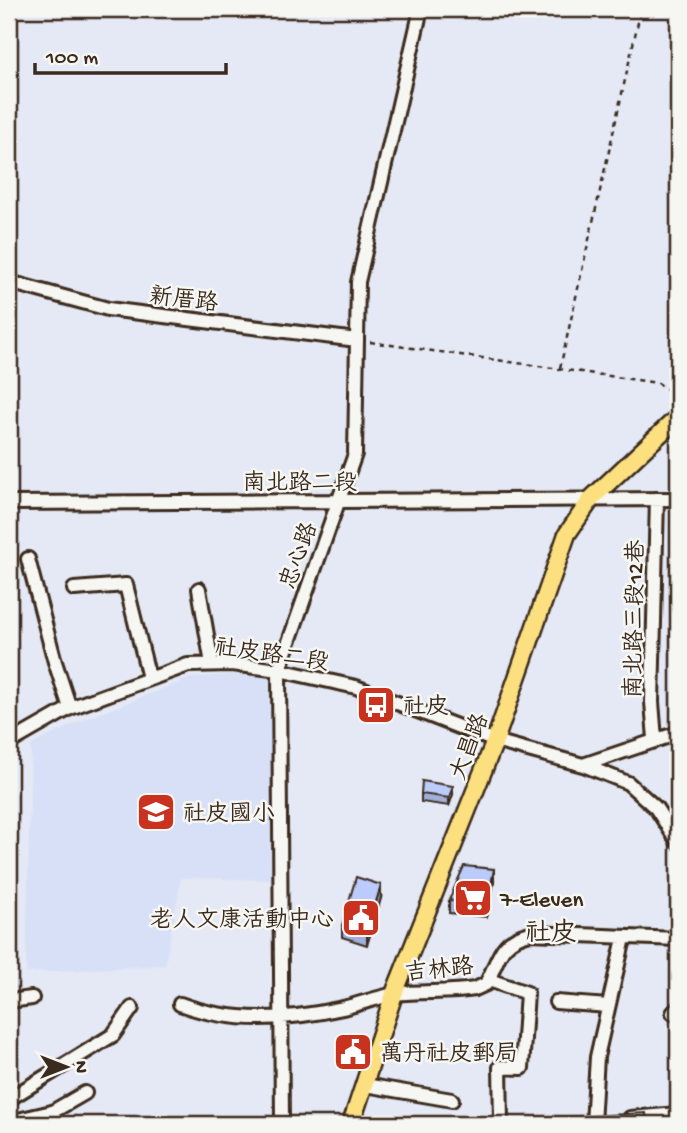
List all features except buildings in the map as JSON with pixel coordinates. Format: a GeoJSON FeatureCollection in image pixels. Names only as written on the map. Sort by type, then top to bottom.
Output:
{"type":"FeatureCollection","features":[{"type":"Feature","properties":{"kind":"main road","name":"大昌路"},"geometry":{"type":"LineString","coordinates":[[351,1124],[394,994],[495,741],[567,534],[592,498],[678,417]]}},
{"type":"Feature","properties":{"kind":"street","name":"忠心路"},"geometry":{"type":"LineString","coordinates":[[282,1124],[279,670],[355,454],[358,282],[421,9]]}},
{"type":"Feature","properties":{"kind":"street","name":"新厝路"},"geometry":{"type":"LineString","coordinates":[[9,282],[108,309],[356,340]]}},
{"type":"Feature","properties":{"kind":"street","name":"南北路三段12巷"},"geometry":{"type":"LineString","coordinates":[[655,739],[652,702],[657,499]]}},
{"type":"Feature","properties":{"kind":"street","name":"南北路二段"},"geometry":{"type":"LineString","coordinates":[[9,503],[678,499]]}},
{"type":"Feature","properties":{"kind":"street"},"geometry":{"type":"LineString","coordinates":[[28,559],[70,708]]}},
{"type":"Feature","properties":{"kind":"street"},"geometry":{"type":"LineString","coordinates":[[74,589],[126,584],[149,678]]}},
{"type":"Feature","properties":{"kind":"street"},"geometry":{"type":"LineString","coordinates":[[199,589],[212,664]]}},
{"type":"Feature","properties":{"kind":"street","name":"社皮路二段"},"geometry":{"type":"LineString","coordinates":[[9,743],[70,708],[188,664],[279,670],[356,687],[495,741],[583,765],[628,783],[656,808],[678,842]]}},
{"type":"Feature","properties":{"kind":"street"},"geometry":{"type":"LineString","coordinates":[[583,765],[678,733]]}},
{"type":"Feature","properties":{"kind":"street","name":"吉林路"},"geometry":{"type":"LineString","coordinates":[[180,1004],[206,1014],[235,1018],[281,1018],[314,1014],[394,994],[475,989],[489,980],[500,951],[513,937],[530,933],[624,939],[678,939]]}},
{"type":"Feature","properties":{"kind":"street"},"geometry":{"type":"LineString","coordinates":[[624,939],[597,1057],[601,1123],[651,1114],[678,1114]]}},
{"type":"Feature","properties":{"kind":"street"},"geometry":{"type":"LineString","coordinates":[[489,980],[527,993],[522,1068],[500,1067],[501,1121]]}},
{"type":"Feature","properties":{"kind":"street"},"geometry":{"type":"LineString","coordinates":[[9,1001],[32,998]]}},
{"type":"Feature","properties":{"kind":"street"},"geometry":{"type":"LineString","coordinates":[[556,1002],[608,1006]]}},
{"type":"Feature","properties":{"kind":"street"},"geometry":{"type":"LineString","coordinates":[[9,1099],[113,1035],[132,1008]]}},
{"type":"Feature","properties":{"kind":"street"},"geometry":{"type":"LineString","coordinates":[[365,1085],[452,1100]]}},
{"type":"Feature","properties":{"kind":"street"},"geometry":{"type":"LineString","coordinates":[[9,1122],[52,1112],[85,1093]]}},
{"type":"Feature","properties":{"kind":"path"},"geometry":{"type":"LineString","coordinates":[[560,368],[641,9]]}},
{"type":"Feature","properties":{"kind":"path"},"geometry":{"type":"LineString","coordinates":[[356,340],[658,383],[678,396]]}},
{"type":"Feature","properties":{"kind":"shaded area","name":"社皮國小"},"geometry":{"type":"Polygon","coordinates":[[[283,670],[284,880],[181,878],[165,965],[26,973],[31,745],[80,721],[191,678],[283,670]]]}},
{"type":"Feature","properties":{"kind":"place","name":"社皮"},"geometry":{"type":"Point","coordinates":[376,705]}},
{"type":"Feature","properties":{"kind":"place","name":"社皮國小"},"geometry":{"type":"Point","coordinates":[156,812]}},
{"type":"Feature","properties":{"kind":"place","name":"7-Eleven"},"geometry":{"type":"Point","coordinates":[473,898]}},
{"type":"Feature","properties":{"kind":"place","name":"老人文康活動中心"},"geometry":{"type":"Point","coordinates":[361,918]}},
{"type":"Feature","properties":{"kind":"place","name":"萬丹社皮郵局"},"geometry":{"type":"Point","coordinates":[353,1052]}},
{"type":"Feature","properties":{"kind":"district","name":"社皮"},"geometry":{"type":"Point","coordinates":[551,931]}}]}
